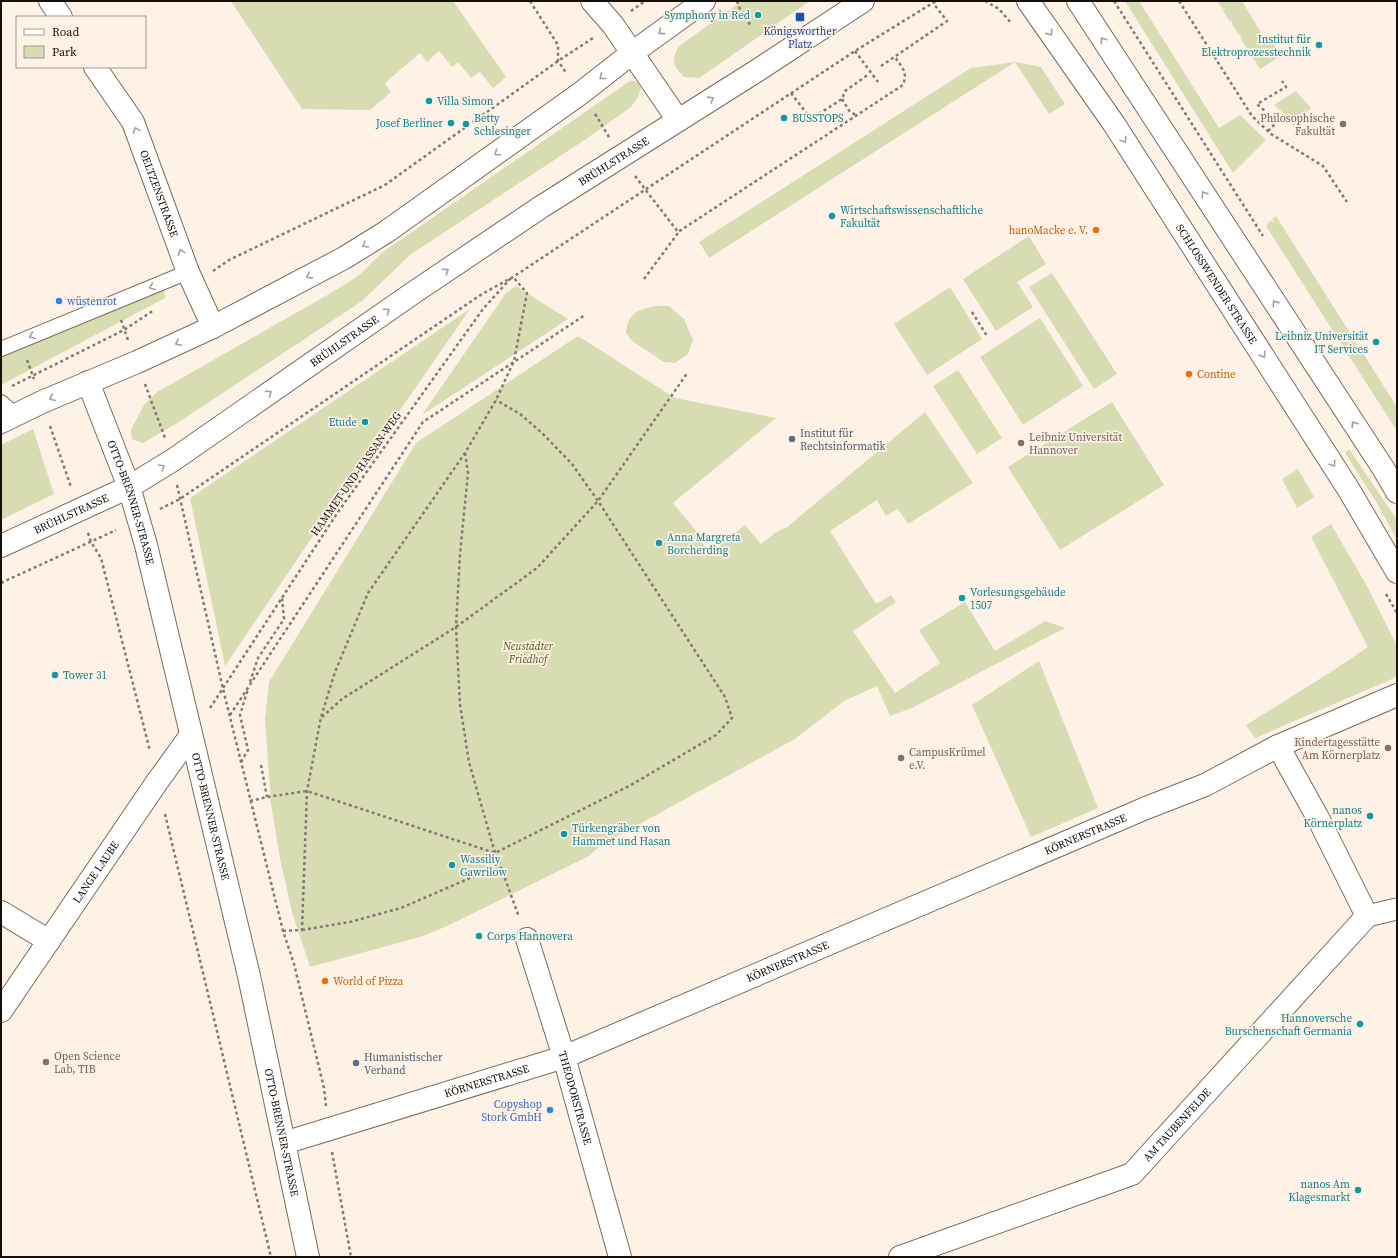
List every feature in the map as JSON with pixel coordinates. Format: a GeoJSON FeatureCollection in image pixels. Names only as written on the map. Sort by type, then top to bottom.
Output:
{"type":"FeatureCollection","features":[{"type":"Feature","properties":{"kind":"street"},"geometry":{"type":"LineString","coordinates":[[50,1],[60,16]]}},
{"type":"Feature","properties":{"kind":"street"},"geometry":{"type":"LineString","coordinates":[[592,1],[613,25],[678,120],[863,1]]}},
{"type":"Feature","properties":{"kind":"street"},"geometry":{"type":"LineString","coordinates":[[6,413],[42,402],[137,362],[213,327],[344,258],[386,232],[581,93],[632,53],[704,1]]}},
{"type":"Feature","properties":{"kind":"street"},"geometry":{"type":"LineString","coordinates":[[834,20],[854,1]]}},
{"type":"Feature","properties":{"kind":"street","name":"SCHLOSSWENDER STRASSE"},"geometry":{"type":"LineString","coordinates":[[1028,1],[1118,131],[1349,490],[1397,572]]}},
{"type":"Feature","properties":{"kind":"street"},"geometry":{"type":"LineString","coordinates":[[1078,1],[1383,468],[1397,492]]}},
{"type":"Feature","properties":{"kind":"street","name":"OELTZENSTRASSE"},"geometry":{"type":"LineString","coordinates":[[96,68],[133,122],[191,278],[213,327]]}},
{"type":"Feature","properties":{"kind":"street","name":"BRÜHLSTRASSE"},"geometry":{"type":"LineString","coordinates":[[1,546],[129,487],[173,460],[413,293],[541,207],[678,120]]}},
{"type":"Feature","properties":{"kind":"street","name":"OTTO-BRENNER-STRASSE"},"geometry":{"type":"LineString","coordinates":[[88,382],[129,487],[139,518],[249,976],[308,1257]]}},
{"type":"Feature","properties":{"kind":"street","name":"KÖRNERSTRASSE"},"geometry":{"type":"LineString","coordinates":[[284,1143],[564,1057],[1065,843],[1205,785],[1278,746],[1397,695]]}},
{"type":"Feature","properties":{"kind":"street","name":"LANGE LAUBE"},"geometry":{"type":"LineString","coordinates":[[1,1011],[157,782],[191,735]]}},
{"type":"Feature","properties":{"kind":"street"},"geometry":{"type":"LineString","coordinates":[[1278,746],[1318,818],[1368,916],[1397,910]]}},
{"type":"Feature","properties":{"kind":"street"},"geometry":{"type":"LineString","coordinates":[[1,912],[49,941]]}},
{"type":"Feature","properties":{"kind":"street","name":"AM TAUBENFELDE"},"geometry":{"type":"LineString","coordinates":[[900,1257],[1132,1174],[1368,916]]}},
{"type":"Feature","properties":{"kind":"street","name":"THEODORSTRASSE"},"geometry":{"type":"LineString","coordinates":[[527,939],[564,1057],[620,1257]]}},
{"type":"Feature","properties":{"kind":"lane"},"geometry":{"type":"LineString","coordinates":[[1,349],[191,278]]}},
{"type":"Feature","properties":{"kind":"path"},"geometry":{"type":"LineString","coordinates":[[530,1],[558,45],[558,61],[581,93],[621,156],[678,232]]}},
{"type":"Feature","properties":{"kind":"path"},"geometry":{"type":"LineString","coordinates":[[191,278],[385,185],[558,61],[613,25],[645,1]]}},
{"type":"Feature","properties":{"kind":"path"},"geometry":{"type":"LineString","coordinates":[[738,1],[740,9],[751,26]]}},
{"type":"Feature","properties":{"kind":"path"},"geometry":{"type":"LineString","coordinates":[[1114,1],[1265,240]]}},
{"type":"Feature","properties":{"kind":"path"},"geometry":{"type":"LineString","coordinates":[[1178,1],[1252,116],[1268,131],[1322,166],[1347,202]]}},
{"type":"Feature","properties":{"kind":"path"},"geometry":{"type":"LineString","coordinates":[[1,583],[180,499],[482,294],[513,277],[855,51],[934,2],[946,21],[881,66]]}},
{"type":"Feature","properties":{"kind":"path"},"geometry":{"type":"LineString","coordinates":[[855,51],[878,82]]}},
{"type":"Feature","properties":{"kind":"path"},"geometry":{"type":"LineString","coordinates":[[644,278],[678,232],[903,85],[906,77],[904,70],[895,57]]}},
{"type":"Feature","properties":{"kind":"path"},"geometry":{"type":"LineString","coordinates":[[791,93],[811,119],[842,99],[845,91],[868,74]]}},
{"type":"Feature","properties":{"kind":"path"},"geometry":{"type":"LineString","coordinates":[[1268,131],[1277,122],[1257,104],[1286,87],[1282,81]]}},
{"type":"Feature","properties":{"kind":"path"},"geometry":{"type":"LineString","coordinates":[[842,99],[850,112],[856,115]]}},
{"type":"Feature","properties":{"kind":"path"},"geometry":{"type":"LineString","coordinates":[[302,930],[308,791],[322,717],[335,672],[368,593],[465,453],[496,400],[514,361],[527,294],[513,277]]}},
{"type":"Feature","properties":{"kind":"path","name":"HAMMET-UND-HASSAN-WEG"},"geometry":{"type":"LineString","coordinates":[[223,689],[338,512],[483,309],[513,277]]}},
{"type":"Feature","properties":{"kind":"path"},"geometry":{"type":"LineString","coordinates":[[7,388],[124,330],[156,308]]}},
{"type":"Feature","properties":{"kind":"path"},"geometry":{"type":"LineString","coordinates":[[972,312],[987,336]]}},
{"type":"Feature","properties":{"kind":"path"},"geometry":{"type":"LineString","coordinates":[[230,715],[423,422],[585,315]]}},
{"type":"Feature","properties":{"kind":"path"},"geometry":{"type":"LineString","coordinates":[[20,341],[79,511],[91,542],[101,558],[157,782],[271,1257]]}},
{"type":"Feature","properties":{"kind":"path"},"geometry":{"type":"LineString","coordinates":[[322,717],[342,699],[456,628],[537,568],[598,501],[688,372]]}},
{"type":"Feature","properties":{"kind":"path"},"geometry":{"type":"LineString","coordinates":[[250,801],[308,791],[495,853],[631,785],[716,735],[732,718],[725,697],[598,501],[572,464],[542,433],[520,414],[496,400]]}},
{"type":"Feature","properties":{"kind":"path"},"geometry":{"type":"LineString","coordinates":[[465,453],[468,473],[460,554],[456,628],[460,705],[469,762],[495,853],[527,939]]}},
{"type":"Feature","properties":{"kind":"path"},"geometry":{"type":"LineString","coordinates":[[173,460],[180,499],[223,689],[283,931],[294,964],[324,1088],[328,1130],[351,1257]]}},
{"type":"Feature","properties":{"kind":"path"},"geometry":{"type":"LineString","coordinates":[[241,763],[248,750],[240,715],[258,658],[284,619],[282,598]]}},
{"type":"Feature","properties":{"kind":"path"},"geometry":{"type":"LineString","coordinates":[[261,765],[267,797]]}},
{"type":"Feature","properties":{"kind":"path"},"geometry":{"type":"LineString","coordinates":[[283,931],[302,930],[350,922],[401,908],[500,865]]}},
{"type":"Feature","properties":{"kind":"green space"},"geometry":{"type":"Polygon","coordinates":[[[231,1],[453,1],[506,77],[493,88],[480,72],[471,78],[458,62],[452,67],[439,51],[427,62],[420,53],[385,83],[391,92],[370,110],[302,109],[231,1]]]}},
{"type":"Feature","properties":{"kind":"green space"},"geometry":{"type":"Polygon","coordinates":[[[742,1],[810,1],[699,78],[684,77],[675,66],[674,62],[679,46],[742,1]]]}},
{"type":"Feature","properties":{"kind":"green space"},"geometry":{"type":"Polygon","coordinates":[[[1125,1],[1139,1],[1219,128],[1240,115],[1266,140],[1233,173],[1125,1]]]}},
{"type":"Feature","properties":{"kind":"green space"},"geometry":{"type":"Polygon","coordinates":[[[1217,1],[1242,1],[1266,41],[1270,39],[1281,56],[1260,69],[1240,37],[1240,34],[1239,35],[1232,24],[1233,23],[1231,21],[1230,22],[1223,11],[1225,10],[1217,1]]]}},
{"type":"Feature","properties":{"kind":"green space"},"geometry":{"type":"Polygon","coordinates":[[[1015,62],[709,258],[699,242],[971,68],[1015,62]]]}},
{"type":"Feature","properties":{"kind":"green space"},"geometry":{"type":"Polygon","coordinates":[[[1015,62],[1041,67],[1065,104],[1049,114],[1015,62]]]}},
{"type":"Feature","properties":{"kind":"green space"},"geometry":{"type":"Polygon","coordinates":[[[630,81],[636,81],[641,88],[638,97],[631,107],[586,139],[410,255],[362,301],[179,422],[143,443],[132,439],[131,430],[144,405],[157,392],[331,293],[358,276],[383,252],[630,81]]]}},
{"type":"Feature","properties":{"kind":"green space"},"geometry":{"type":"Polygon","coordinates":[[[1296,91],[1311,108],[1294,126],[1287,120],[1289,118],[1274,105],[1296,91]]]}},
{"type":"Feature","properties":{"kind":"green space"},"geometry":{"type":"Polygon","coordinates":[[[1276,216],[1397,407],[1397,427],[1395,428],[1266,226],[1270,221],[1274,221],[1272,219],[1276,216]]]}},
{"type":"Feature","properties":{"kind":"green space"},"geometry":{"type":"Polygon","coordinates":[[[1029,236],[1046,264],[1017,282],[1033,307],[996,331],[963,279],[1029,236]]]}},
{"type":"Feature","properties":{"kind":"green space"},"geometry":{"type":"Polygon","coordinates":[[[1052,273],[1117,374],[1094,389],[1029,287],[1052,273]]]}},
{"type":"Feature","properties":{"kind":"green space"},"geometry":{"type":"Polygon","coordinates":[[[516,286],[568,319],[422,415],[506,293],[516,286]]]}},
{"type":"Feature","properties":{"kind":"green space"},"geometry":{"type":"Polygon","coordinates":[[[950,287],[982,339],[927,375],[894,324],[950,287]]]}},
{"type":"Feature","properties":{"kind":"green space"},"geometry":{"type":"Polygon","coordinates":[[[164,289],[165,298],[1,385],[1,357],[164,289]]]}},
{"type":"Feature","properties":{"kind":"green space"},"geometry":{"type":"Polygon","coordinates":[[[655,306],[669,306],[684,319],[693,340],[688,354],[675,363],[664,362],[632,341],[626,333],[629,321],[634,314],[643,309],[655,306]]]}},
{"type":"Feature","properties":{"kind":"green space"},"geometry":{"type":"Polygon","coordinates":[[[470,309],[315,533],[225,666],[190,498],[470,309]]]}},
{"type":"Feature","properties":{"kind":"green space"},"geometry":{"type":"Polygon","coordinates":[[[1040,318],[1083,386],[1023,425],[980,357],[1040,318]]]}},
{"type":"Feature","properties":{"kind":"green space","name":"Neustädter Friedhof"},"geometry":{"type":"Polygon","coordinates":[[[578,336],[675,398],[776,418],[673,503],[700,536],[698,538],[711,553],[745,525],[761,544],[775,533],[787,527],[925,412],[973,483],[908,524],[898,509],[886,516],[877,500],[830,531],[876,604],[891,595],[896,602],[853,631],[895,693],[940,663],[919,630],[965,602],[995,651],[1045,621],[1065,628],[912,708],[890,716],[877,686],[844,701],[795,739],[601,845],[589,856],[445,927],[420,937],[310,967],[292,912],[280,859],[271,804],[265,720],[269,682],[416,443],[578,336]]]}},
{"type":"Feature","properties":{"kind":"green space"},"geometry":{"type":"Polygon","coordinates":[[[958,370],[1002,438],[977,454],[933,386],[958,370]]]}},
{"type":"Feature","properties":{"kind":"green space"},"geometry":{"type":"Polygon","coordinates":[[[1112,402],[1164,485],[1060,550],[1008,467],[1112,402]]]}},
{"type":"Feature","properties":{"kind":"green space"},"geometry":{"type":"Polygon","coordinates":[[[33,429],[54,494],[1,520],[1,445],[33,429]]]}},
{"type":"Feature","properties":{"kind":"green space"},"geometry":{"type":"Polygon","coordinates":[[[1349,449],[1397,520],[1397,540],[1377,503],[1345,453],[1349,449]]]}},
{"type":"Feature","properties":{"kind":"green space"},"geometry":{"type":"Polygon","coordinates":[[[1298,469],[1314,497],[1297,508],[1282,479],[1298,469]]]}},
{"type":"Feature","properties":{"kind":"green space"},"geometry":{"type":"Polygon","coordinates":[[[1331,524],[1367,586],[1397,646],[1397,675],[1392,679],[1255,738],[1246,725],[1368,647],[1311,537],[1331,524]]]}},
{"type":"Feature","properties":{"kind":"green space"},"geometry":{"type":"Polygon","coordinates":[[[1039,661],[1098,808],[1031,837],[972,705],[1039,661]]]}},
{"type":"Feature","properties":{"kind":"place","name":"Symphony in Red"},"geometry":{"type":"Point","coordinates":[758,15]}},
{"type":"Feature","properties":{"kind":"place","name":"Königsworther Platz"},"geometry":{"type":"Point","coordinates":[800,17]}},
{"type":"Feature","properties":{"kind":"place","name":"Institut für Elektroprozesstechnik"},"geometry":{"type":"Point","coordinates":[1319,45]}},
{"type":"Feature","properties":{"kind":"place","name":"Villa Simon"},"geometry":{"type":"Point","coordinates":[429,101]}},
{"type":"Feature","properties":{"kind":"place","name":"BUSSTOPS"},"geometry":{"type":"Point","coordinates":[784,118]}},
{"type":"Feature","properties":{"kind":"place","name":"Josef Berliner"},"geometry":{"type":"Point","coordinates":[451,123]}},
{"type":"Feature","properties":{"kind":"place","name":"Betty Schlesinger"},"geometry":{"type":"Point","coordinates":[466,124]}},
{"type":"Feature","properties":{"kind":"place","name":"Philosophische Fakultät"},"geometry":{"type":"Point","coordinates":[1343,124]}},
{"type":"Feature","properties":{"kind":"place","name":"Wirtschaftswissenschaftliche Fakultät"},"geometry":{"type":"Point","coordinates":[832,216]}},
{"type":"Feature","properties":{"kind":"place","name":"hanoMacke e. V."},"geometry":{"type":"Point","coordinates":[1096,230]}},
{"type":"Feature","properties":{"kind":"place","name":"wüstenrot"},"geometry":{"type":"Point","coordinates":[59,301]}},
{"type":"Feature","properties":{"kind":"place","name":"Leibniz Universität IT Services"},"geometry":{"type":"Point","coordinates":[1376,342]}},
{"type":"Feature","properties":{"kind":"place","name":"Contine"},"geometry":{"type":"Point","coordinates":[1189,374]}},
{"type":"Feature","properties":{"kind":"place","name":"Etude"},"geometry":{"type":"Point","coordinates":[365,422]}},
{"type":"Feature","properties":{"kind":"place","name":"Institut für Rechtsinformatik"},"geometry":{"type":"Point","coordinates":[792,439]}},
{"type":"Feature","properties":{"kind":"place","name":"Leibniz Universität Hannover"},"geometry":{"type":"Point","coordinates":[1021,443]}},
{"type":"Feature","properties":{"kind":"place","name":"Anna Margreta Borcherding"},"geometry":{"type":"Point","coordinates":[659,543]}},
{"type":"Feature","properties":{"kind":"place","name":"Vorlesungsgebäude 1507"},"geometry":{"type":"Point","coordinates":[962,598]}},
{"type":"Feature","properties":{"kind":"place","name":"Tower 31"},"geometry":{"type":"Point","coordinates":[55,675]}},
{"type":"Feature","properties":{"kind":"place","name":"Kindertagesstätte Am Körnerplatz"},"geometry":{"type":"Point","coordinates":[1388,748]}},
{"type":"Feature","properties":{"kind":"place","name":"CampusKrümel e.V."},"geometry":{"type":"Point","coordinates":[901,758]}},
{"type":"Feature","properties":{"kind":"place","name":"nanos Körnerplatz"},"geometry":{"type":"Point","coordinates":[1370,816]}},
{"type":"Feature","properties":{"kind":"place","name":"Türkengräber von Hammet und Hasan"},"geometry":{"type":"Point","coordinates":[564,834]}},
{"type":"Feature","properties":{"kind":"place","name":"Wassiliy Gawrilow"},"geometry":{"type":"Point","coordinates":[452,865]}},
{"type":"Feature","properties":{"kind":"place","name":"Corps Hannovera"},"geometry":{"type":"Point","coordinates":[479,936]}},
{"type":"Feature","properties":{"kind":"place","name":"World of Pizza"},"geometry":{"type":"Point","coordinates":[325,981]}},
{"type":"Feature","properties":{"kind":"place","name":"Hannoversche Burschenschaft Germania"},"geometry":{"type":"Point","coordinates":[1360,1024]}},
{"type":"Feature","properties":{"kind":"place","name":"Open Science Lab, TIB"},"geometry":{"type":"Point","coordinates":[46,1062]}},
{"type":"Feature","properties":{"kind":"place","name":"Humanistischer Verband"},"geometry":{"type":"Point","coordinates":[356,1063]}},
{"type":"Feature","properties":{"kind":"place","name":"Copyshop Stork GmbH"},"geometry":{"type":"Point","coordinates":[550,1110]}},
{"type":"Feature","properties":{"kind":"place","name":"nanos Am Klagesmarkt"},"geometry":{"type":"Point","coordinates":[1358,1190]}}]}
